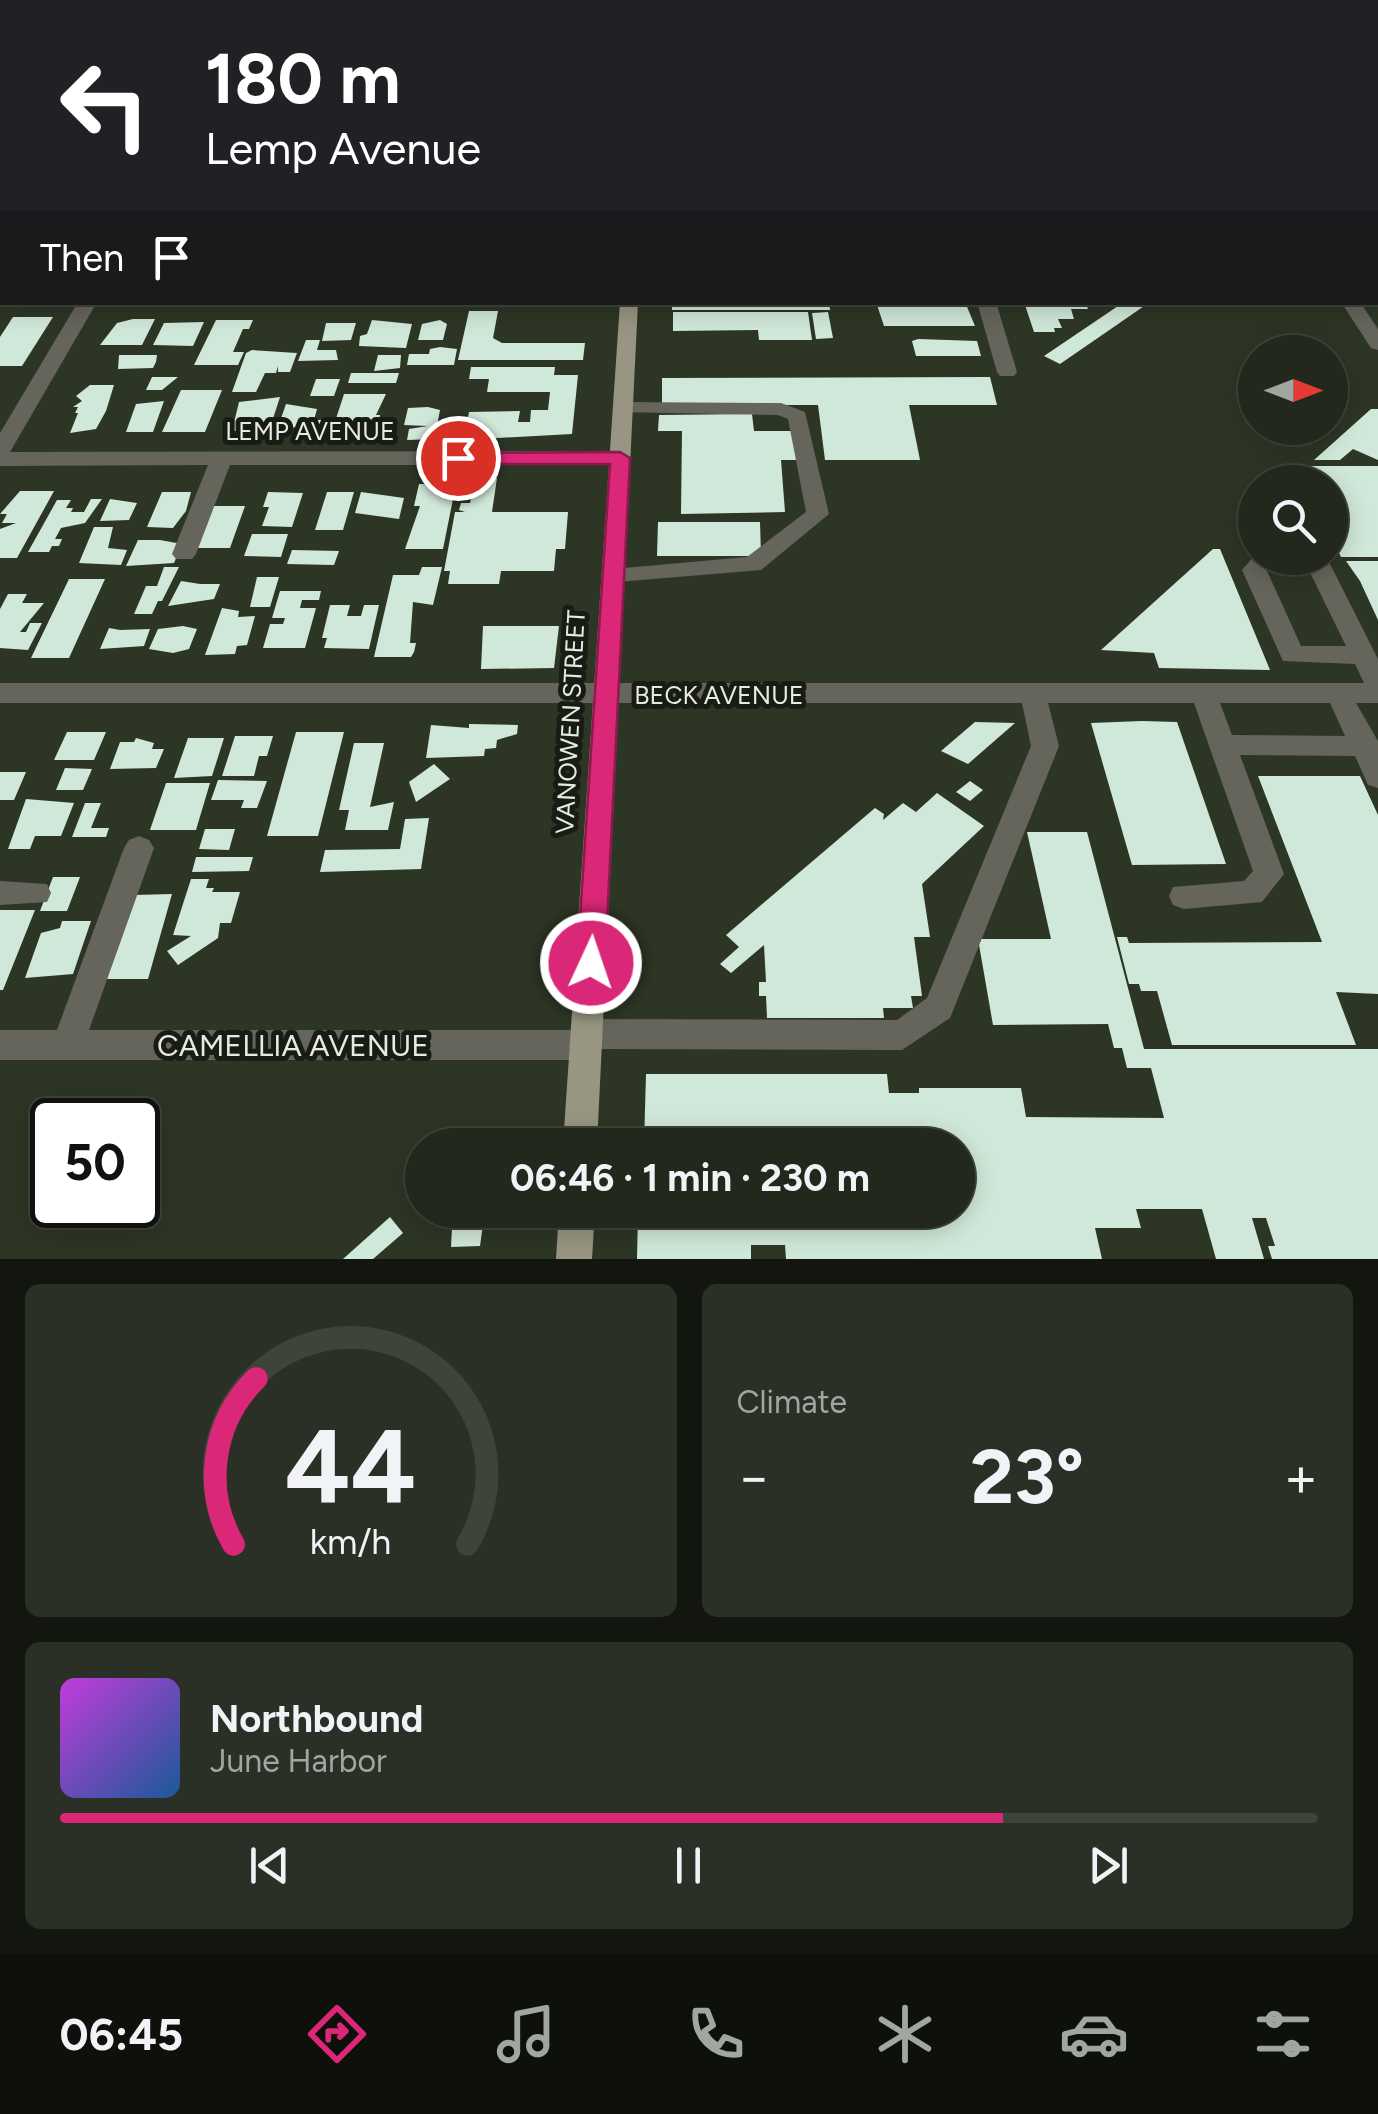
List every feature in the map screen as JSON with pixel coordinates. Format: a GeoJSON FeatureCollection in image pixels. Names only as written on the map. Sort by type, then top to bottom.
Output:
{"type":"FeatureCollection","features":[{"type":"Feature","properties":{"kind":"main road","name":"VANOWEN STREET"},"geometry":{"type":"LineString","coordinates":[[581,1128],[630,305]]}},
{"type":"Feature","properties":{"kind":"main road"},"geometry":{"type":"LineString","coordinates":[[574,1259],[575,1228]]}},
{"type":"Feature","properties":{"kind":"street"},"geometry":{"type":"LineString","coordinates":[[0,451],[86,305]]}},
{"type":"Feature","properties":{"kind":"street"},"geometry":{"type":"LineString","coordinates":[[987,305],[1007,372]]}},
{"type":"Feature","properties":{"kind":"street"},"geometry":{"type":"LineString","coordinates":[[1352,305],[1378,344]]}},
{"type":"Feature","properties":{"kind":"street"},"geometry":{"type":"LineString","coordinates":[[614,577],[754,564],[818,514],[798,416],[781,409],[623,408]]}},
{"type":"Feature","properties":{"kind":"street","name":"LEMP AVENUE"},"geometry":{"type":"LineString","coordinates":[[0,459],[620,458]]}},
{"type":"Feature","properties":{"kind":"street"},"geometry":{"type":"LineString","coordinates":[[184,554],[221,459]]}},
{"type":"Feature","properties":{"kind":"street"},"geometry":{"type":"LineString","coordinates":[[1256,575],[1292,656],[1363,654]]}},
{"type":"Feature","properties":{"kind":"street"},"geometry":{"type":"LineString","coordinates":[[1324,575],[1378,685]]}},
{"type":"Feature","properties":{"kind":"street","name":"BECK AVENUE"},"geometry":{"type":"LineString","coordinates":[[0,692],[1378,694]]}},
{"type":"Feature","properties":{"kind":"street","name":"CAMELLIA AVENUE"},"geometry":{"type":"LineString","coordinates":[[0,1046],[902,1035],[939,1008],[1045,746],[1033,694]]}},
{"type":"Feature","properties":{"kind":"street"},"geometry":{"type":"LineString","coordinates":[[1184,896],[1251,893],[1269,874],[1204,694]]}},
{"type":"Feature","properties":{"kind":"street"},"geometry":{"type":"LineString","coordinates":[[1339,694],[1371,749],[1378,777]]}},
{"type":"Feature","properties":{"kind":"street"},"geometry":{"type":"LineString","coordinates":[[1223,745],[1371,749]]}},
{"type":"Feature","properties":{"kind":"street"},"geometry":{"type":"LineString","coordinates":[[67,1046],[140,848]]}},
{"type":"Feature","properties":{"kind":"street"},"geometry":{"type":"LineString","coordinates":[[0,892],[36,893]]}},
{"type":"Feature","properties":{"kind":"building"},"geometry":{"type":"Polygon","coordinates":[[[672,305],[829,305],[830,310],[672,310],[672,305]]]}},
{"type":"Feature","properties":{"kind":"building"},"geometry":{"type":"Polygon","coordinates":[[[877,305],[966,305],[975,326],[884,326],[877,305]]]}},
{"type":"Feature","properties":{"kind":"building"},"geometry":{"type":"Polygon","coordinates":[[[1025,305],[1086,305],[1088,309],[1071,309],[1074,319],[1058,319],[1062,328],[1054,328],[1055,332],[1034,332],[1025,305]]]}},
{"type":"Feature","properties":{"kind":"building"},"geometry":{"type":"Polygon","coordinates":[[[1120,305],[1146,305],[1060,364],[1044,356],[1120,305]]]}},
{"type":"Feature","properties":{"kind":"building"},"geometry":{"type":"Polygon","coordinates":[[[469,311],[498,311],[493,338],[502,343],[585,343],[583,360],[458,360],[469,311]]]}},
{"type":"Feature","properties":{"kind":"building"},"geometry":{"type":"Polygon","coordinates":[[[673,312],[808,312],[812,340],[759,340],[758,330],[673,331],[673,312]]]}},
{"type":"Feature","properties":{"kind":"building"},"geometry":{"type":"Polygon","coordinates":[[[828,312],[833,338],[816,339],[812,313],[828,312]]]}},
{"type":"Feature","properties":{"kind":"building"},"geometry":{"type":"Polygon","coordinates":[[[13,317],[53,317],[22,366],[0,366],[0,337],[13,317]]]}},
{"type":"Feature","properties":{"kind":"building"},"geometry":{"type":"Polygon","coordinates":[[[155,319],[142,345],[100,345],[117,323],[155,319]]]}},
{"type":"Feature","properties":{"kind":"building"},"geometry":{"type":"Polygon","coordinates":[[[216,320],[253,320],[249,329],[243,329],[233,352],[244,352],[238,365],[194,365],[216,320]]]}},
{"type":"Feature","properties":{"kind":"building"},"geometry":{"type":"Polygon","coordinates":[[[372,320],[412,324],[406,348],[359,346],[360,336],[367,334],[372,320]]]}},
{"type":"Feature","properties":{"kind":"building"},"geometry":{"type":"Polygon","coordinates":[[[440,320],[447,324],[443,340],[418,340],[422,324],[440,320]]]}},
{"type":"Feature","properties":{"kind":"building"},"geometry":{"type":"Polygon","coordinates":[[[204,322],[193,346],[153,345],[164,323],[204,322]]]}},
{"type":"Feature","properties":{"kind":"building"},"geometry":{"type":"Polygon","coordinates":[[[326,323],[356,323],[351,340],[322,341],[326,323]]]}},
{"type":"Feature","properties":{"kind":"building"},"geometry":{"type":"Polygon","coordinates":[[[306,340],[320,340],[317,350],[336,350],[338,360],[298,361],[306,340]]]}},
{"type":"Feature","properties":{"kind":"building"},"geometry":{"type":"Polygon","coordinates":[[[912,341],[977,341],[981,356],[916,356],[912,341]]]}},
{"type":"Feature","properties":{"kind":"building"},"geometry":{"type":"Polygon","coordinates":[[[430,349],[457,349],[454,365],[407,365],[409,354],[429,354],[430,349]]]}},
{"type":"Feature","properties":{"kind":"building"},"geometry":{"type":"Polygon","coordinates":[[[246,353],[297,353],[290,372],[278,372],[278,366],[276,373],[265,373],[256,392],[232,392],[246,353]]]}},
{"type":"Feature","properties":{"kind":"building"},"geometry":{"type":"Polygon","coordinates":[[[119,355],[157,355],[153,368],[118,369],[119,355]]]}},
{"type":"Feature","properties":{"kind":"building"},"geometry":{"type":"Polygon","coordinates":[[[378,355],[401,355],[400,368],[374,371],[378,355]]]}},
{"type":"Feature","properties":{"kind":"building"},"geometry":{"type":"Polygon","coordinates":[[[471,367],[555,367],[554,375],[578,375],[572,434],[480,439],[481,432],[465,433],[469,412],[520,411],[518,422],[530,422],[531,410],[548,410],[550,392],[487,392],[489,379],[469,379],[471,367]]]}},
{"type":"Feature","properties":{"kind":"building"},"geometry":{"type":"Polygon","coordinates":[[[351,373],[399,373],[396,383],[348,383],[351,373]]]}},
{"type":"Feature","properties":{"kind":"building"},"geometry":{"type":"Polygon","coordinates":[[[152,377],[178,377],[162,390],[146,390],[152,377]]]}},
{"type":"Feature","properties":{"kind":"building"},"geometry":{"type":"Polygon","coordinates":[[[990,377],[997,405],[909,405],[920,460],[825,460],[818,405],[662,405],[662,378],[990,377]]]}},
{"type":"Feature","properties":{"kind":"building"},"geometry":{"type":"Polygon","coordinates":[[[316,379],[340,379],[334,396],[310,396],[316,379]]]}},
{"type":"Feature","properties":{"kind":"building"},"geometry":{"type":"Polygon","coordinates":[[[90,385],[114,385],[106,411],[96,429],[70,433],[78,413],[78,407],[73,407],[82,401],[76,396],[90,385]]]}},
{"type":"Feature","properties":{"kind":"building"},"geometry":{"type":"Polygon","coordinates":[[[181,390],[222,390],[205,432],[162,432],[181,390]]]}},
{"type":"Feature","properties":{"kind":"building"},"geometry":{"type":"Polygon","coordinates":[[[344,394],[386,394],[376,415],[380,415],[376,431],[332,431],[344,394]]]}},
{"type":"Feature","properties":{"kind":"building"},"geometry":{"type":"Polygon","coordinates":[[[280,397],[269,431],[232,431],[239,402],[280,397]]]}},
{"type":"Feature","properties":{"kind":"building"},"geometry":{"type":"Polygon","coordinates":[[[164,401],[153,432],[126,432],[136,404],[164,401]]]}},
{"type":"Feature","properties":{"kind":"building"},"geometry":{"type":"Polygon","coordinates":[[[286,404],[317,409],[314,420],[324,420],[322,428],[278,427],[286,404]]]}},
{"type":"Feature","properties":{"kind":"building"},"geometry":{"type":"Polygon","coordinates":[[[408,408],[440,410],[437,426],[432,426],[437,428],[435,439],[407,440],[409,429],[428,426],[404,425],[408,408]]]}},
{"type":"Feature","properties":{"kind":"building"},"geometry":{"type":"Polygon","coordinates":[[[1371,409],[1378,409],[1378,460],[1353,449],[1340,460],[1314,460],[1331,445],[1348,445],[1348,430],[1371,409]]]}},
{"type":"Feature","properties":{"kind":"building"},"geometry":{"type":"Polygon","coordinates":[[[752,414],[754,431],[796,431],[800,460],[781,460],[785,512],[681,514],[682,431],[658,431],[659,415],[752,414]]]}},
{"type":"Feature","properties":{"kind":"building"},"geometry":{"type":"Polygon","coordinates":[[[1348,466],[1378,466],[1378,557],[1348,557],[1348,466]]]}},
{"type":"Feature","properties":{"kind":"building"},"geometry":{"type":"Polygon","coordinates":[[[475,478],[497,478],[492,512],[568,512],[565,549],[556,549],[554,571],[501,571],[499,584],[448,584],[450,571],[444,571],[455,512],[465,512],[459,510],[461,503],[470,503],[475,478]]]}},
{"type":"Feature","properties":{"kind":"building"},"geometry":{"type":"Polygon","coordinates":[[[419,484],[456,484],[443,549],[405,549],[420,506],[414,506],[419,484]]]}},
{"type":"Feature","properties":{"kind":"building"},"geometry":{"type":"Polygon","coordinates":[[[20,491],[54,491],[17,558],[0,558],[0,529],[16,523],[2,523],[7,514],[0,514],[20,491]]]}},
{"type":"Feature","properties":{"kind":"building"},"geometry":{"type":"Polygon","coordinates":[[[162,492],[191,492],[186,511],[173,528],[147,527],[162,492]]]}},
{"type":"Feature","properties":{"kind":"building"},"geometry":{"type":"Polygon","coordinates":[[[268,492],[303,493],[292,527],[262,526],[269,507],[263,507],[268,492]]]}},
{"type":"Feature","properties":{"kind":"building"},"geometry":{"type":"Polygon","coordinates":[[[327,492],[354,492],[343,530],[315,530],[327,492]]]}},
{"type":"Feature","properties":{"kind":"building"},"geometry":{"type":"Polygon","coordinates":[[[361,492],[404,498],[399,519],[355,513],[361,492]]]}},
{"type":"Feature","properties":{"kind":"building"},"geometry":{"type":"Polygon","coordinates":[[[91,499],[102,499],[85,523],[61,528],[55,539],[62,539],[59,546],[52,546],[49,552],[28,552],[57,500],[71,500],[66,508],[84,512],[91,499]]]}},
{"type":"Feature","properties":{"kind":"building"},"geometry":{"type":"Polygon","coordinates":[[[110,499],[137,503],[129,520],[100,521],[110,499]]]}},
{"type":"Feature","properties":{"kind":"building"},"geometry":{"type":"Polygon","coordinates":[[[206,506],[245,506],[230,548],[190,548],[206,506]]]}},
{"type":"Feature","properties":{"kind":"building"},"geometry":{"type":"Polygon","coordinates":[[[658,522],[760,522],[761,556],[657,556],[658,522]]]}},
{"type":"Feature","properties":{"kind":"building"},"geometry":{"type":"Polygon","coordinates":[[[94,527],[113,527],[108,548],[127,550],[121,565],[79,563],[94,527]]]}},
{"type":"Feature","properties":{"kind":"building"},"geometry":{"type":"Polygon","coordinates":[[[252,534],[288,534],[281,557],[244,556],[252,534]]]}},
{"type":"Feature","properties":{"kind":"building"},"geometry":{"type":"Polygon","coordinates":[[[138,540],[182,544],[174,563],[126,566],[138,540]]]}},
{"type":"Feature","properties":{"kind":"building"},"geometry":{"type":"Polygon","coordinates":[[[1213,549],[1220,549],[1270,670],[1159,668],[1154,653],[1101,650],[1213,549]]]}},
{"type":"Feature","properties":{"kind":"building"},"geometry":{"type":"Polygon","coordinates":[[[292,550],[339,551],[334,565],[287,564],[292,550]]]}},
{"type":"Feature","properties":{"kind":"building"},"geometry":{"type":"Polygon","coordinates":[[[1348,561],[1378,561],[1378,620],[1348,561]]]}},
{"type":"Feature","properties":{"kind":"building"},"geometry":{"type":"Polygon","coordinates":[[[164,567],[179,567],[162,601],[158,601],[152,614],[134,614],[146,586],[157,586],[164,567]]]}},
{"type":"Feature","properties":{"kind":"building"},"geometry":{"type":"Polygon","coordinates":[[[422,567],[442,567],[433,605],[413,602],[410,643],[416,643],[414,652],[411,657],[374,657],[393,575],[419,575],[422,567]]]}},
{"type":"Feature","properties":{"kind":"building"},"geometry":{"type":"Polygon","coordinates":[[[257,577],[279,577],[270,607],[250,607],[257,577]]]}},
{"type":"Feature","properties":{"kind":"building"},"geometry":{"type":"Polygon","coordinates":[[[69,579],[105,579],[69,658],[31,658],[69,579]]]}},
{"type":"Feature","properties":{"kind":"building"},"geometry":{"type":"Polygon","coordinates":[[[181,581],[220,584],[214,599],[168,606],[181,581]]]}},
{"type":"Feature","properties":{"kind":"building"},"geometry":{"type":"Polygon","coordinates":[[[280,591],[321,591],[319,600],[302,600],[300,608],[316,608],[305,648],[263,648],[270,624],[283,624],[285,618],[272,618],[280,591]]]}},
{"type":"Feature","properties":{"kind":"building"},"geometry":{"type":"Polygon","coordinates":[[[8,594],[27,594],[22,603],[44,603],[20,632],[26,632],[30,623],[42,623],[28,650],[0,648],[0,609],[8,594]]]}},
{"type":"Feature","properties":{"kind":"building"},"geometry":{"type":"Polygon","coordinates":[[[330,605],[350,605],[347,616],[361,616],[364,605],[379,605],[369,649],[324,648],[327,638],[322,638],[330,605]]]}},
{"type":"Feature","properties":{"kind":"building"},"geometry":{"type":"Polygon","coordinates":[[[222,608],[239,611],[238,617],[255,616],[247,645],[237,646],[235,654],[205,655],[222,608]]]}},
{"type":"Feature","properties":{"kind":"building"},"geometry":{"type":"Polygon","coordinates":[[[483,626],[559,626],[554,668],[481,669],[483,626]]]}},
{"type":"Feature","properties":{"kind":"building"},"geometry":{"type":"Polygon","coordinates":[[[109,628],[150,629],[144,646],[100,649],[109,628]]]}},
{"type":"Feature","properties":{"kind":"building"},"geometry":{"type":"Polygon","coordinates":[[[158,629],[197,629],[189,649],[173,653],[149,649],[158,629]]]}},
{"type":"Feature","properties":{"kind":"building"},"geometry":{"type":"Polygon","coordinates":[[[975,722],[1015,723],[968,764],[941,751],[975,722]]]}},
{"type":"Feature","properties":{"kind":"building"},"geometry":{"type":"Polygon","coordinates":[[[1177,722],[1226,864],[1132,865],[1091,723],[1177,722]]]}},
{"type":"Feature","properties":{"kind":"building"},"geometry":{"type":"Polygon","coordinates":[[[469,724],[518,725],[517,734],[497,740],[496,748],[485,749],[484,756],[426,758],[431,725],[469,728],[469,724]]]}},
{"type":"Feature","properties":{"kind":"building"},"geometry":{"type":"Polygon","coordinates":[[[67,732],[106,732],[94,760],[54,760],[67,732]]]}},
{"type":"Feature","properties":{"kind":"building"},"geometry":{"type":"Polygon","coordinates":[[[296,732],[344,732],[318,836],[267,836],[296,732]]]}},
{"type":"Feature","properties":{"kind":"building"},"geometry":{"type":"Polygon","coordinates":[[[235,736],[273,736],[267,756],[259,756],[254,776],[222,776],[235,736]]]}},
{"type":"Feature","properties":{"kind":"building"},"geometry":{"type":"Polygon","coordinates":[[[136,738],[154,743],[152,749],[164,749],[156,768],[110,769],[120,742],[134,742],[136,738]]]}},
{"type":"Feature","properties":{"kind":"building"},"geometry":{"type":"Polygon","coordinates":[[[188,738],[224,738],[212,776],[174,778],[188,738]]]}},
{"type":"Feature","properties":{"kind":"building"},"geometry":{"type":"Polygon","coordinates":[[[354,743],[384,743],[370,807],[394,802],[388,830],[345,830],[349,810],[339,810],[354,743]]]}},
{"type":"Feature","properties":{"kind":"building"},"geometry":{"type":"Polygon","coordinates":[[[434,764],[450,779],[416,802],[409,782],[434,764]]]}},
{"type":"Feature","properties":{"kind":"building"},"geometry":{"type":"Polygon","coordinates":[[[65,768],[92,769],[83,790],[56,790],[65,768]]]}},
{"type":"Feature","properties":{"kind":"building"},"geometry":{"type":"Polygon","coordinates":[[[0,772],[26,772],[14,800],[0,800],[0,772]]]}},
{"type":"Feature","properties":{"kind":"building"},"geometry":{"type":"Polygon","coordinates":[[[1258,776],[1360,776],[1378,815],[1378,994],[1336,992],[1356,1045],[1172,1045],[1157,991],[1141,991],[1139,984],[1129,984],[1117,937],[1127,937],[1129,943],[1322,942],[1258,776]]]}},
{"type":"Feature","properties":{"kind":"building"},"geometry":{"type":"Polygon","coordinates":[[[218,780],[267,781],[257,808],[241,808],[244,800],[211,800],[218,780]]]}},
{"type":"Feature","properties":{"kind":"building"},"geometry":{"type":"Polygon","coordinates":[[[970,781],[983,790],[970,801],[956,792],[970,781]]]}},
{"type":"Feature","properties":{"kind":"building"},"geometry":{"type":"Polygon","coordinates":[[[166,783],[210,783],[196,830],[150,830],[166,783]]]}},
{"type":"Feature","properties":{"kind":"building"},"geometry":{"type":"Polygon","coordinates":[[[937,793],[984,826],[922,884],[930,937],[914,937],[922,996],[911,996],[913,1008],[883,1008],[884,1018],[767,1018],[766,996],[759,996],[759,982],[766,982],[764,945],[731,973],[720,964],[739,947],[726,935],[875,808],[884,814],[883,820],[903,803],[916,812],[937,793]]]}},
{"type":"Feature","properties":{"kind":"building"},"geometry":{"type":"Polygon","coordinates":[[[26,799],[74,803],[61,836],[35,836],[30,849],[8,849],[26,799]]]}},
{"type":"Feature","properties":{"kind":"building"},"geometry":{"type":"Polygon","coordinates":[[[85,803],[101,803],[91,828],[109,828],[106,837],[72,837],[85,803]]]}},
{"type":"Feature","properties":{"kind":"building"},"geometry":{"type":"Polygon","coordinates":[[[429,818],[421,869],[320,872],[325,850],[400,849],[405,819],[429,818]]]}},
{"type":"Feature","properties":{"kind":"building"},"geometry":{"type":"Polygon","coordinates":[[[205,829],[235,829],[229,850],[199,849],[205,829]]]}},
{"type":"Feature","properties":{"kind":"building"},"geometry":{"type":"Polygon","coordinates":[[[1027,832],[1087,832],[1144,1049],[1378,1049],[1378,1259],[1272,1259],[1268,1246],[1275,1246],[1266,1218],[1252,1218],[1264,1259],[1216,1259],[1202,1209],[1136,1209],[1141,1228],[1095,1228],[1102,1259],[786,1259],[785,1245],[751,1245],[751,1259],[637,1259],[638,1228],[975,1228],[975,1128],[644,1128],[646,1074],[887,1074],[889,1093],[919,1093],[919,1088],[1021,1088],[1026,1117],[1164,1118],[1151,1068],[1127,1068],[1122,1048],[1114,1048],[1108,1024],[993,1025],[978,939],[1051,939],[1027,832]]]}},
{"type":"Feature","properties":{"kind":"building"},"geometry":{"type":"Polygon","coordinates":[[[196,857],[253,857],[249,871],[192,872],[196,857]]]}},
{"type":"Feature","properties":{"kind":"building"},"geometry":{"type":"Polygon","coordinates":[[[53,877],[80,877],[67,911],[40,911],[53,877]]]}},
{"type":"Feature","properties":{"kind":"building"},"geometry":{"type":"Polygon","coordinates":[[[191,879],[209,879],[206,888],[214,888],[212,892],[240,892],[231,923],[220,923],[218,938],[178,965],[167,951],[191,936],[173,935],[191,879]]]}},
{"type":"Feature","properties":{"kind":"building"},"geometry":{"type":"Polygon","coordinates":[[[172,894],[148,979],[106,979],[134,895],[172,894]]]}},
{"type":"Feature","properties":{"kind":"building"},"geometry":{"type":"Polygon","coordinates":[[[0,910],[35,910],[3,990],[0,990],[0,910]]]}},
{"type":"Feature","properties":{"kind":"building"},"geometry":{"type":"Polygon","coordinates":[[[62,921],[91,921],[73,974],[25,978],[41,933],[60,928],[62,921]]]}},
{"type":"Feature","properties":{"kind":"building"},"geometry":{"type":"Polygon","coordinates":[[[390,1217],[403,1233],[373,1259],[343,1259],[390,1217]]]}},
{"type":"Feature","properties":{"kind":"building"},"geometry":{"type":"Polygon","coordinates":[[[452,1228],[482,1228],[480,1246],[451,1247],[452,1228]]]}},
{"type":"Feature","properties":{"kind":"route"},"geometry":{"type":"LineString","coordinates":[[458,458],[620,458],[591,963]]}}]}
